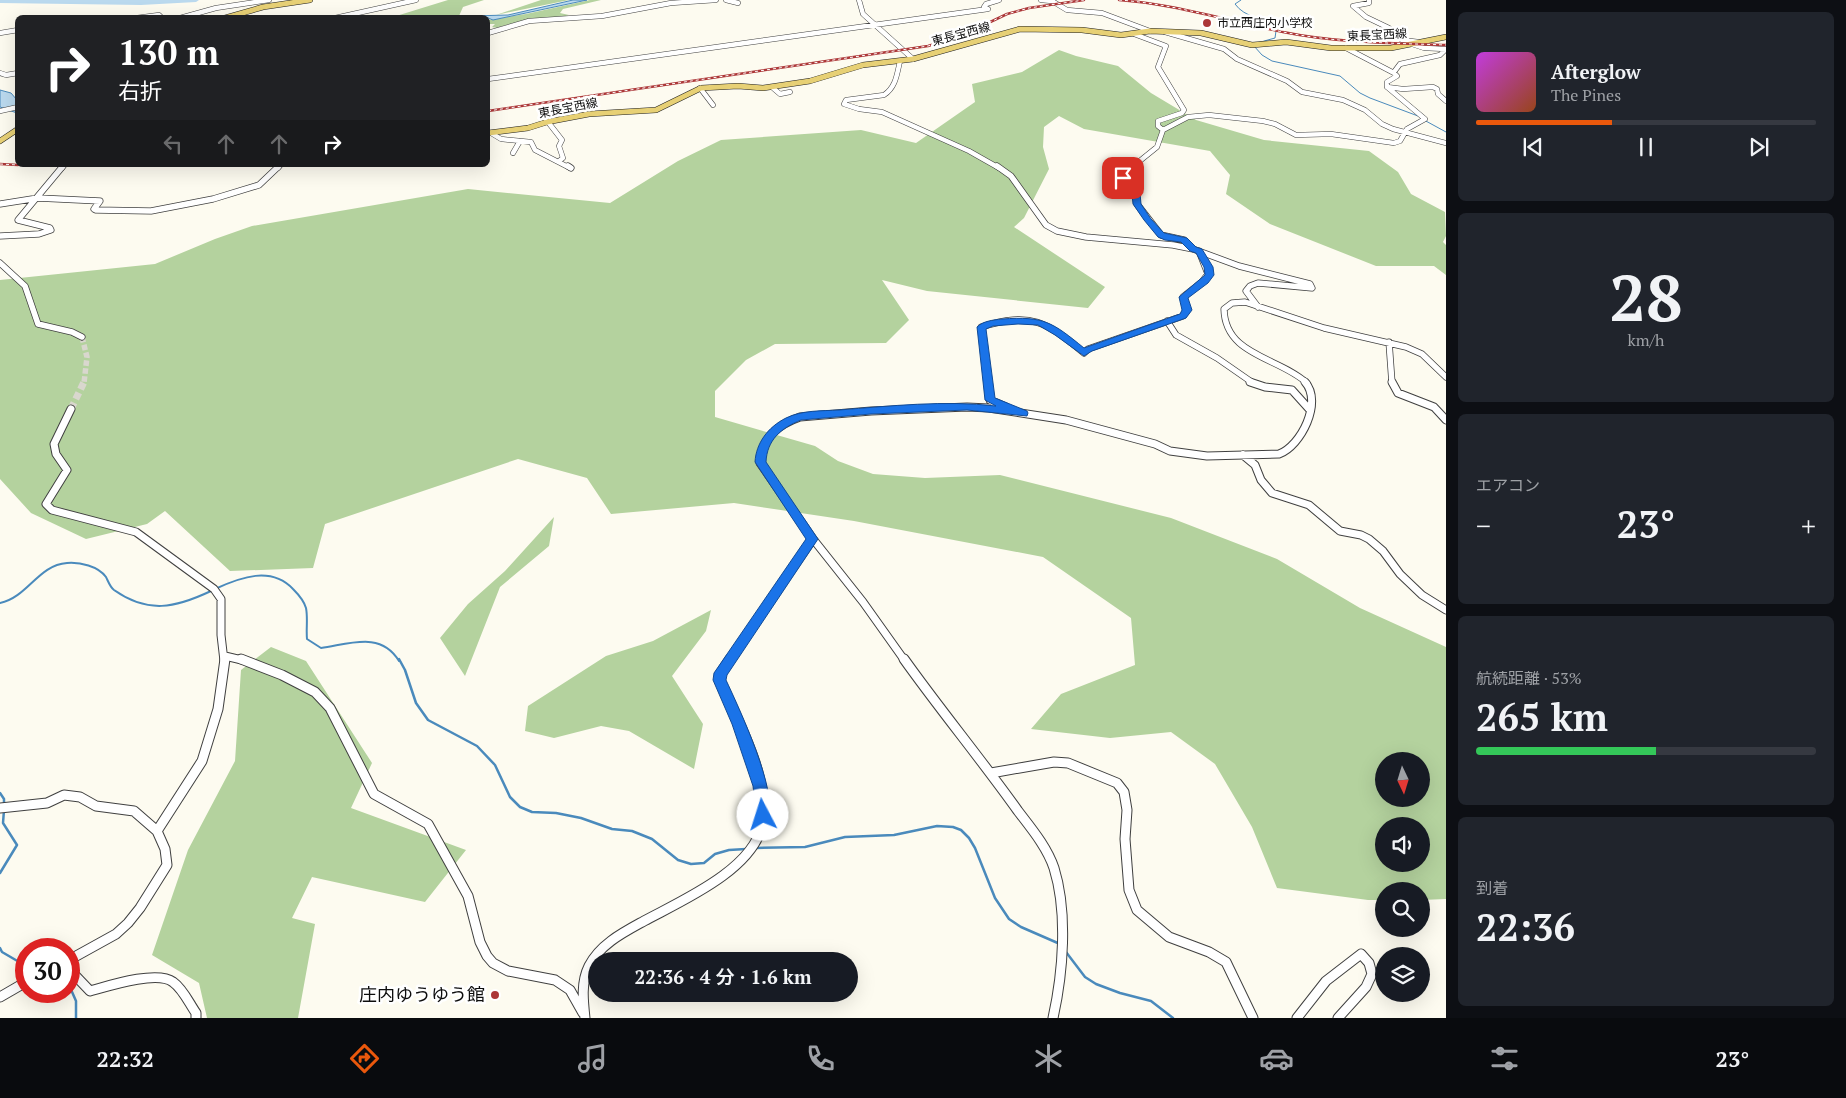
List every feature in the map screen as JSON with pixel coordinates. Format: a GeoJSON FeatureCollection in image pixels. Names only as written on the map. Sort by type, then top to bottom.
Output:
{"type":"FeatureCollection","features":[{"type":"Feature","properties":{"kind":"main road"},"geometry":{"type":"LineString","coordinates":[[235,15],[263,7],[310,0]]}},
{"type":"Feature","properties":{"kind":"main road","name":"東長宝西線"},"geometry":{"type":"LineString","coordinates":[[490,133],[528,128],[548,122],[599,113],[656,110],[700,88],[727,86],[773,88],[810,81],[863,65],[913,59],[1020,29],[1082,30],[1121,35],[1150,30],[1210,34],[1233,42],[1252,45],[1286,42],[1346,48],[1391,48],[1446,37]]}},
{"type":"Feature","properties":{"kind":"main road"},"geometry":{"type":"LineString","coordinates":[[0,141],[3,136],[15,130]]}},
{"type":"Feature","properties":{"kind":"street"},"geometry":{"type":"LineString","coordinates":[[191,15],[219,7],[269,0]]}},
{"type":"Feature","properties":{"kind":"street"},"geometry":{"type":"LineString","coordinates":[[348,15],[416,0]]}},
{"type":"Feature","properties":{"kind":"street"},"geometry":{"type":"LineString","coordinates":[[490,32],[529,21],[602,16],[671,3],[716,0]]}},
{"type":"Feature","properties":{"kind":"street"},"geometry":{"type":"LineString","coordinates":[[726,0],[738,3]]}},
{"type":"Feature","properties":{"kind":"street"},"geometry":{"type":"LineString","coordinates":[[859,0],[864,14],[913,59]]}},
{"type":"Feature","properties":{"kind":"street"},"geometry":{"type":"LineString","coordinates":[[490,79],[988,10],[984,7],[986,4],[999,0]]}},
{"type":"Feature","properties":{"kind":"street"},"geometry":{"type":"LineString","coordinates":[[1041,0],[1052,1],[1067,10],[1102,12],[1150,30]]}},
{"type":"Feature","properties":{"kind":"street"},"geometry":{"type":"LineString","coordinates":[[1369,0],[1369,3],[1353,6],[1366,16],[1389,28],[1402,40],[1424,42]]}},
{"type":"Feature","properties":{"kind":"street"},"geometry":{"type":"LineString","coordinates":[[0,33],[15,30]]}},
{"type":"Feature","properties":{"kind":"street"},"geometry":{"type":"LineString","coordinates":[[1163,31],[1224,49],[1237,59],[1287,81],[1305,94],[1343,100],[1365,110],[1382,124],[1446,143]]}},
{"type":"Feature","properties":{"kind":"street"},"geometry":{"type":"LineString","coordinates":[[1134,34],[1166,46],[1158,67],[1161,75],[1180,100],[1184,110],[1182,113],[1158,121],[1158,126],[1163,130]]}},
{"type":"Feature","properties":{"kind":"street"},"geometry":{"type":"LineString","coordinates":[[1412,44],[1424,48],[1446,49]]}},
{"type":"Feature","properties":{"kind":"street"},"geometry":{"type":"LineString","coordinates":[[1346,48],[1359,57],[1372,60],[1380,67],[1394,72],[1397,76],[1387,82],[1387,87]]}},
{"type":"Feature","properties":{"kind":"street"},"geometry":{"type":"LineString","coordinates":[[1394,72],[1400,64],[1440,56],[1446,49]]}},
{"type":"Feature","properties":{"kind":"street"},"geometry":{"type":"LineString","coordinates":[[900,61],[897,79],[888,93],[846,100],[844,104],[854,108],[882,112],[969,151],[995,166],[1011,176],[1046,225],[1057,232],[1079,236],[1173,245],[1196,250],[1239,266],[1310,284],[1312,288],[1258,283],[1250,286],[1246,291],[1258,307]]}},
{"type":"Feature","properties":{"kind":"street"},"geometry":{"type":"LineString","coordinates":[[0,73],[6,75],[15,74]]}},
{"type":"Feature","properties":{"kind":"street"},"geometry":{"type":"LineString","coordinates":[[1023,413],[990,400],[981,327],[996,323],[1040,322],[1059,333],[1084,353],[1088,349],[1183,316],[1187,310],[1183,297],[1209,275],[1208,267],[1196,250],[1184,240],[1161,235],[1137,204],[1136,193],[1123,178],[1123,175],[1160,142],[1163,130],[1188,117],[1209,115],[1263,121],[1275,124],[1296,135],[1331,134],[1383,142],[1400,141],[1403,131],[1412,124],[1425,119],[1387,87]]}},
{"type":"Feature","properties":{"kind":"street"},"geometry":{"type":"LineString","coordinates":[[1387,87],[1403,89],[1433,87],[1437,89],[1438,94],[1446,101]]}},
{"type":"Feature","properties":{"kind":"street"},"geometry":{"type":"LineString","coordinates":[[700,88],[713,105]]}},
{"type":"Feature","properties":{"kind":"street"},"geometry":{"type":"LineString","coordinates":[[773,88],[780,94],[790,92]]}},
{"type":"Feature","properties":{"kind":"street"},"geometry":{"type":"LineString","coordinates":[[0,111],[15,108]]}},
{"type":"Feature","properties":{"kind":"street"},"geometry":{"type":"LineString","coordinates":[[548,122],[562,140],[559,146],[563,158],[559,161]]}},
{"type":"Feature","properties":{"kind":"street"},"geometry":{"type":"LineString","coordinates":[[490,134],[501,139],[531,142],[535,150],[571,168]]}},
{"type":"Feature","properties":{"kind":"street"},"geometry":{"type":"LineString","coordinates":[[513,153],[520,141]]}},
{"type":"Feature","properties":{"kind":"street"},"geometry":{"type":"LineString","coordinates":[[0,236],[39,234],[51,230],[50,228],[18,220],[32,200],[62,167]]}},
{"type":"Feature","properties":{"kind":"street"},"geometry":{"type":"LineString","coordinates":[[0,204],[38,198],[100,201],[94,209],[100,211],[164,210],[255,187],[272,175],[278,167]]}},
{"type":"Feature","properties":{"kind":"street"},"geometry":{"type":"LineString","coordinates":[[0,263],[25,286],[38,324],[43,327],[75,332],[82,337]]}},
{"type":"Feature","properties":{"kind":"street"},"geometry":{"type":"LineString","coordinates":[[1053,1018],[1058,996],[1064,917],[1054,868],[1046,850],[991,773],[913,672],[864,602],[813,539],[760,462],[761,450],[771,434],[789,421],[800,417],[967,406],[1023,413],[1091,426],[1155,444],[1170,451],[1207,456],[1278,454],[1288,452],[1299,440],[1309,419],[1311,389],[1306,382],[1239,342],[1224,324],[1224,309],[1232,304],[1245,302],[1324,328],[1389,342],[1416,350],[1432,362],[1446,377]]}},
{"type":"Feature","properties":{"kind":"street"},"geometry":{"type":"LineString","coordinates":[[1167,321],[1176,335],[1217,358],[1250,382],[1265,387],[1292,390],[1310,410]]}},
{"type":"Feature","properties":{"kind":"street"},"geometry":{"type":"LineString","coordinates":[[1389,342],[1394,386],[1398,393],[1434,407],[1446,420]]}},
{"type":"Feature","properties":{"kind":"street"},"geometry":{"type":"LineString","coordinates":[[71,409],[54,444],[56,454],[67,470],[46,504],[52,510],[136,532],[214,589],[221,599],[222,635],[225,656],[218,709],[202,760],[157,831]]}},
{"type":"Feature","properties":{"kind":"street"},"geometry":{"type":"LineString","coordinates":[[1243,455],[1255,465],[1261,480],[1272,493],[1309,505],[1340,531],[1361,535],[1369,539],[1383,551],[1400,574],[1417,590],[1446,610]]}},
{"type":"Feature","properties":{"kind":"street"},"geometry":{"type":"LineString","coordinates":[[585,1018],[582,990],[593,959],[616,937],[693,894],[743,860],[758,841],[763,815],[760,786],[739,724],[720,680],[721,673],[813,539]]}},
{"type":"Feature","properties":{"kind":"street"},"geometry":{"type":"LineString","coordinates":[[225,656],[244,660],[282,675],[315,692],[330,708],[374,794],[428,824],[468,896],[480,942],[487,956],[493,963],[508,971],[555,980],[570,990],[585,1018]]}},
{"type":"Feature","properties":{"kind":"street"},"geometry":{"type":"LineString","coordinates":[[991,773],[1054,762],[1068,764],[1117,783],[1124,792],[1127,810],[1125,839],[1129,890],[1137,910],[1169,937],[1209,952],[1226,962],[1253,1018]]}},
{"type":"Feature","properties":{"kind":"street"},"geometry":{"type":"LineString","coordinates":[[0,808],[47,803],[64,795],[80,797],[96,806],[134,811],[157,831],[165,849],[167,865],[123,928],[110,938],[80,954]]}},
{"type":"Feature","properties":{"kind":"street"},"geometry":{"type":"LineString","coordinates":[[1297,1018],[1326,981],[1361,954],[1369,963],[1372,974],[1366,987],[1338,1018]]}},
{"type":"Feature","properties":{"kind":"street"},"geometry":{"type":"LineString","coordinates":[[80,981],[90,991],[132,981],[164,979],[172,981],[196,1013],[196,1018]]}},
{"type":"Feature","properties":{"kind":"street"},"geometry":{"type":"LineString","coordinates":[[0,997],[15,988]]}},
{"type":"Feature","properties":{"kind":"green space"},"geometry":{"type":"Polygon","coordinates":[[[448,0],[484,0],[463,7],[459,15],[399,15],[448,0]]]}},
{"type":"Feature","properties":{"kind":"green space"},"geometry":{"type":"Polygon","coordinates":[[[541,0],[569,0],[496,15],[541,0]]]}},
{"type":"Feature","properties":{"kind":"green space"},"geometry":{"type":"Polygon","coordinates":[[[590,0],[601,0],[563,9],[560,13],[569,15],[560,17],[515,23],[497,28],[492,27],[495,24],[490,24],[490,20],[590,0]]]}},
{"type":"Feature","properties":{"kind":"green space"},"geometry":{"type":"Polygon","coordinates":[[[1059,50],[1118,66],[1151,93],[1196,120],[1264,140],[1369,151],[1398,172],[1411,194],[1445,212],[1446,236],[1443,242],[1446,245],[1446,275],[1434,266],[1376,266],[1270,224],[1226,194],[1230,175],[1210,151],[1084,129],[1059,116],[1044,127],[1043,147],[1049,169],[1024,218],[1014,227],[1105,287],[1088,308],[927,291],[882,280],[909,320],[886,343],[775,344],[746,360],[715,391],[715,417],[815,446],[838,461],[873,474],[925,478],[1000,475],[1171,518],[1277,559],[1360,608],[1446,647],[1446,899],[1430,900],[1430,882],[1375,882],[1375,900],[1277,888],[1252,827],[1215,764],[1171,732],[1110,738],[1031,729],[1061,694],[1135,665],[1131,618],[1043,557],[854,521],[734,503],[611,514],[587,478],[518,459],[325,524],[313,568],[230,571],[165,511],[147,524],[86,539],[31,513],[0,479],[0,280],[155,264],[252,226],[468,189],[610,203],[678,161],[721,140],[861,130],[916,143],[975,102],[972,84],[1022,72],[1059,50]]]}},
{"type":"Feature","properties":{"kind":"green space"},"geometry":{"type":"Polygon","coordinates":[[[554,517],[549,546],[500,587],[465,676],[440,638],[468,604],[505,571],[554,517]]]}},
{"type":"Feature","properties":{"kind":"green space"},"geometry":{"type":"Polygon","coordinates":[[[711,610],[706,631],[672,676],[703,724],[694,769],[629,731],[601,726],[554,738],[525,731],[528,706],[606,656],[653,641],[711,610]]]}},
{"type":"Feature","properties":{"kind":"green space"},"geometry":{"type":"Polygon","coordinates":[[[271,647],[306,661],[372,763],[351,808],[466,850],[425,902],[312,877],[292,918],[315,924],[298,1018],[207,1018],[199,983],[152,955],[188,850],[235,761],[241,670],[271,647]]]}},
{"type":"Feature","properties":{"kind":"water"},"geometry":{"type":"Polygon","coordinates":[[[573,0],[587,0],[493,20],[490,19],[490,15],[508,15],[573,0]]]}},
{"type":"Feature","properties":{"kind":"water"},"geometry":{"type":"Polygon","coordinates":[[[0,90],[11,93],[15,98],[15,112],[0,107],[0,90]]]}},
{"type":"Feature","properties":{"kind":"waterway"},"geometry":{"type":"LineString","coordinates":[[0,1],[141,3],[196,0]]}},
{"type":"Feature","properties":{"kind":"waterway"},"geometry":{"type":"LineString","coordinates":[[1241,0],[1235,4],[1239,9],[1249,15],[1277,25],[1277,29]]}},
{"type":"Feature","properties":{"kind":"waterway"},"geometry":{"type":"LineString","coordinates":[[1257,43],[1275,38],[1276,31]]}},
{"type":"Feature","properties":{"kind":"waterway"},"geometry":{"type":"LineString","coordinates":[[1254,46],[1262,55],[1272,61],[1340,76],[1360,93],[1418,116]]}},
{"type":"Feature","properties":{"kind":"waterway"},"geometry":{"type":"LineString","coordinates":[[1424,120],[1446,132]]}},
{"type":"Feature","properties":{"kind":"waterway"},"geometry":{"type":"LineString","coordinates":[[0,603],[10,600],[48,569],[67,563],[94,567],[103,573],[114,590],[138,603],[162,606],[185,601],[211,591]]}},
{"type":"Feature","properties":{"kind":"waterway"},"geometry":{"type":"LineString","coordinates":[[215,589],[245,578],[256,576],[275,578],[293,589],[304,603],[307,612],[307,639],[321,648],[354,642],[374,643],[392,652],[399,661]]}},
{"type":"Feature","properties":{"kind":"waterway"},"geometry":{"type":"LineString","coordinates":[[399,659],[405,670],[416,703],[428,720],[477,746],[495,765],[510,797],[520,807],[532,812],[556,813],[581,818],[612,829],[632,831],[652,839],[678,860],[691,864],[704,863],[715,854],[729,850],[746,849]]}},
{"type":"Feature","properties":{"kind":"waterway"},"geometry":{"type":"LineString","coordinates":[[0,793],[4,799],[4,805]]}},
{"type":"Feature","properties":{"kind":"waterway"},"geometry":{"type":"LineString","coordinates":[[0,873],[17,845],[3,823],[4,810]]}},
{"type":"Feature","properties":{"kind":"waterway"},"geometry":{"type":"LineString","coordinates":[[755,848],[805,847],[845,837],[894,835],[937,826],[953,827],[961,830],[969,838],[975,848],[995,898],[1009,919],[1021,927],[1060,944]]}},
{"type":"Feature","properties":{"kind":"waterway"},"geometry":{"type":"LineString","coordinates":[[0,948],[2,952],[15,960]]}},
{"type":"Feature","properties":{"kind":"waterway"},"geometry":{"type":"LineString","coordinates":[[1066,952],[1085,977],[1096,984],[1120,993],[1151,1001],[1173,1018]]}},
{"type":"Feature","properties":{"kind":"waterway"},"geometry":{"type":"LineString","coordinates":[[76,1003],[76,1018]]}},
{"type":"Feature","properties":{"kind":"tunnel"},"geometry":{"type":"LineString","coordinates":[[82,337],[87,357],[84,383]]}},
{"type":"Feature","properties":{"kind":"tunnel"},"geometry":{"type":"LineString","coordinates":[[71,409],[84,382]]}},
{"type":"Feature","properties":{"kind":"railway"},"geometry":{"type":"LineString","coordinates":[[490,111],[928,46],[961,36],[1007,14],[1029,8],[1084,0]]}},
{"type":"Feature","properties":{"kind":"railway"},"geometry":{"type":"LineString","coordinates":[[1119,0],[1161,5],[1303,36],[1364,42],[1446,45]]}},
{"type":"Feature","properties":{"kind":"railway"},"geometry":{"type":"LineString","coordinates":[[0,164],[15,165]]}},
{"type":"Feature","properties":{"kind":"place","name":"市立西庄内小学校"},"geometry":{"type":"Point","coordinates":[1207,23]}},
{"type":"Feature","properties":{"kind":"place","name":"庄内ゆうゆう館"},"geometry":{"type":"Point","coordinates":[495,995]}},
{"type":"Feature","properties":{"kind":"route"},"geometry":{"type":"LineString","coordinates":[[763,815],[760,786],[739,724],[720,680],[721,673],[813,539],[760,462],[761,450],[771,434],[789,421],[800,417],[967,406],[1023,413],[1001,406],[990,400],[981,327],[991,323],[1040,322],[1059,333],[1084,353],[1088,349],[1183,316],[1187,310],[1183,297],[1204,281],[1209,275],[1208,267],[1199,251],[1193,249],[1184,240],[1161,235],[1137,204],[1136,193],[1126,184],[1123,178]]}}]}
